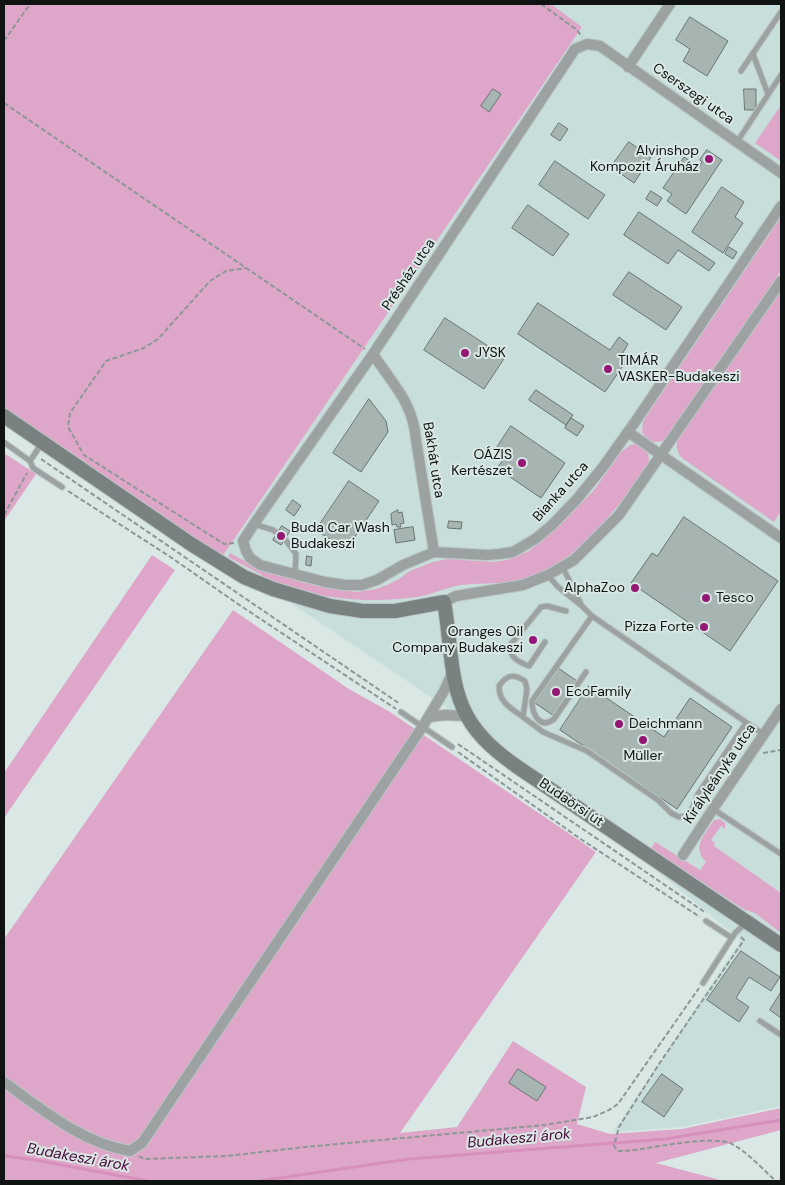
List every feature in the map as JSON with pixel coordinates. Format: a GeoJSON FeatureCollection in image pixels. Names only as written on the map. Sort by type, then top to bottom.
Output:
{"type":"FeatureCollection","features":[{"type":"Feature","properties":{"kind":"main road"},"geometry":{"type":"LineString","coordinates":[[4,416],[38,448],[244,577],[273,589],[330,606],[363,611],[395,610],[444,602]]}},
{"type":"Feature","properties":{"kind":"main road","name":"Budaörsi út"},"geometry":{"type":"LineString","coordinates":[[444,602],[455,684],[467,716],[489,744],[511,762],[781,945]]}},
{"type":"Feature","properties":{"kind":"street"},"geometry":{"type":"LineString","coordinates":[[628,67],[670,4]]}},
{"type":"Feature","properties":{"kind":"street","name":"Cserszegi utca"},"geometry":{"type":"LineString","coordinates":[[587,44],[600,46],[781,172]]}},
{"type":"Feature","properties":{"kind":"street","name":"Présház utca"},"geometry":{"type":"LineString","coordinates":[[254,524],[373,354],[575,50],[587,44]]}},
{"type":"Feature","properties":{"kind":"street","name":"Bianka utca"},"geometry":{"type":"LineString","coordinates":[[244,541],[250,558],[260,565],[326,582],[362,585],[377,580],[403,565],[434,552],[487,556],[513,552],[535,539],[552,525],[577,499],[628,432],[781,206]]}},
{"type":"Feature","properties":{"kind":"street"},"geometry":{"type":"LineString","coordinates":[[444,602],[456,596],[523,585],[548,575],[574,560],[619,515],[781,281]]}},
{"type":"Feature","properties":{"kind":"street","name":"Bakhát utca"},"geometry":{"type":"LineString","coordinates":[[373,354],[408,405],[414,423],[434,552]]}},
{"type":"Feature","properties":{"kind":"street"},"geometry":{"type":"LineString","coordinates":[[628,432],[781,538]]}},
{"type":"Feature","properties":{"kind":"street"},"geometry":{"type":"LineString","coordinates":[[244,541],[254,524]]}},
{"type":"Feature","properties":{"kind":"street"},"geometry":{"type":"LineString","coordinates":[[4,1082],[72,1130],[112,1148],[130,1152],[142,1143],[429,717],[454,670]]}},
{"type":"Feature","properties":{"kind":"street","name":"Királyleányka utca"},"geometry":{"type":"LineString","coordinates":[[683,855],[781,709]]}},
{"type":"Feature","properties":{"kind":"street"},"geometry":{"type":"LineString","coordinates":[[429,717],[445,715],[467,716]]}},
{"type":"Feature","properties":{"kind":"lane"},"geometry":{"type":"LineString","coordinates":[[742,71],[781,12]]}},
{"type":"Feature","properties":{"kind":"lane"},"geometry":{"type":"LineString","coordinates":[[753,54],[768,94]]}},
{"type":"Feature","properties":{"kind":"lane"},"geometry":{"type":"LineString","coordinates":[[737,142],[781,75]]}},
{"type":"Feature","properties":{"kind":"lane"},"geometry":{"type":"LineString","coordinates":[[6,443],[30,461],[33,468],[62,487]]}},
{"type":"Feature","properties":{"kind":"lane"},"geometry":{"type":"LineString","coordinates":[[30,461],[38,448]]}},
{"type":"Feature","properties":{"kind":"lane"},"geometry":{"type":"LineString","coordinates":[[254,524],[277,533]]}},
{"type":"Feature","properties":{"kind":"lane"},"geometry":{"type":"LineString","coordinates":[[285,539],[296,554],[294,575]]}},
{"type":"Feature","properties":{"kind":"lane"},"geometry":{"type":"LineString","coordinates":[[562,566],[582,606]]}},
{"type":"Feature","properties":{"kind":"lane"},"geometry":{"type":"LineString","coordinates":[[548,575],[557,586],[592,616],[763,734]]}},
{"type":"Feature","properties":{"kind":"lane"},"geometry":{"type":"LineString","coordinates":[[545,642],[529,666],[520,663],[512,656],[509,650],[511,644],[540,607],[547,606],[566,611]]}},
{"type":"Feature","properties":{"kind":"lane"},"geometry":{"type":"LineString","coordinates":[[586,672],[554,720],[544,723],[538,720],[532,709],[532,701],[592,616]]}},
{"type":"Feature","properties":{"kind":"lane"},"geometry":{"type":"LineString","coordinates":[[523,717],[527,689],[524,681],[517,676],[509,677],[503,680],[499,686],[501,700],[507,706],[543,732],[587,751],[658,800],[671,813],[679,817],[687,816],[698,794],[746,723]]}},
{"type":"Feature","properties":{"kind":"lane"},"geometry":{"type":"LineString","coordinates":[[401,712],[452,748]]}},
{"type":"Feature","properties":{"kind":"lane"},"geometry":{"type":"LineString","coordinates":[[713,809],[781,854]]}},
{"type":"Feature","properties":{"kind":"lane"},"geometry":{"type":"LineString","coordinates":[[708,919],[733,935]]}},
{"type":"Feature","properties":{"kind":"lane"},"geometry":{"type":"LineString","coordinates":[[703,983],[733,935],[747,922]]}},
{"type":"Feature","properties":{"kind":"lane"},"geometry":{"type":"LineString","coordinates":[[760,1022],[781,1035]]}},
{"type":"Feature","properties":{"kind":"path"},"geometry":{"type":"LineString","coordinates":[[4,42],[30,4]]}},
{"type":"Feature","properties":{"kind":"path"},"geometry":{"type":"LineString","coordinates":[[541,4],[577,30],[587,44]]}},
{"type":"Feature","properties":{"kind":"path"},"geometry":{"type":"LineString","coordinates":[[4,103],[373,354]]}},
{"type":"Feature","properties":{"kind":"path"},"geometry":{"type":"LineString","coordinates":[[244,541],[224,544],[84,455],[68,427],[70,413],[106,361],[144,348],[158,339],[210,282],[226,271],[247,268]]}},
{"type":"Feature","properties":{"kind":"path"},"geometry":{"type":"LineString","coordinates":[[38,448],[402,705]]}},
{"type":"Feature","properties":{"kind":"path"},"geometry":{"type":"LineString","coordinates":[[4,515],[27,476],[30,461]]}},
{"type":"Feature","properties":{"kind":"path"},"geometry":{"type":"LineString","coordinates":[[62,487],[169,556],[401,712]]}},
{"type":"Feature","properties":{"kind":"path"},"geometry":{"type":"LineString","coordinates":[[458,744],[708,919]]}},
{"type":"Feature","properties":{"kind":"path"},"geometry":{"type":"LineString","coordinates":[[452,748],[582,840],[708,919]]}},
{"type":"Feature","properties":{"kind":"path"},"geometry":{"type":"LineString","coordinates":[[754,748],[764,754],[781,750]]}},
{"type":"Feature","properties":{"kind":"path"},"geometry":{"type":"LineString","coordinates":[[733,935],[744,940],[659,1064],[619,1127],[614,1146],[618,1151],[625,1151],[695,1142],[723,1141],[732,1144],[746,1154],[776,1181]]}},
{"type":"Feature","properties":{"kind":"path"},"geometry":{"type":"LineString","coordinates":[[130,1152],[144,1159],[227,1156],[545,1125],[593,1117],[618,1104],[703,983]]}},
{"type":"Feature","properties":{"kind":"shaded area"},"geometry":{"type":"Polygon","coordinates":[[[4,4],[551,4],[582,27],[222,557],[4,410],[4,4]]]}},
{"type":"Feature","properties":{"kind":"shaded area"},"geometry":{"type":"Polygon","coordinates":[[[551,4],[781,4],[781,105],[756,143],[781,161],[781,1106],[682,1127],[613,1132],[741,940],[504,746],[222,557],[582,27],[551,4]]]}},
{"type":"Feature","properties":{"kind":"shaded area"},"geometry":{"type":"Polygon","coordinates":[[[781,105],[781,161],[755,143],[781,105]]]}},
{"type":"Feature","properties":{"kind":"shaded area"},"geometry":{"type":"Polygon","coordinates":[[[781,217],[781,271],[668,438],[661,442],[650,441],[642,432],[643,421],[781,217]]]}},
{"type":"Feature","properties":{"kind":"shaded area"},"geometry":{"type":"Polygon","coordinates":[[[780,291],[781,511],[774,522],[682,458],[677,450],[677,442],[679,436],[780,291]]]}},
{"type":"Feature","properties":{"kind":"shaded area"},"geometry":{"type":"Polygon","coordinates":[[[636,444],[644,448],[648,453],[648,465],[647,469],[623,500],[577,549],[560,563],[526,580],[462,585],[424,596],[404,599],[349,599],[303,592],[261,579],[262,575],[228,557],[230,553],[265,572],[314,585],[357,592],[387,585],[410,571],[433,562],[448,559],[493,562],[507,560],[529,551],[559,526],[594,490],[621,452],[630,445],[636,444]]]}},
{"type":"Feature","properties":{"kind":"shaded area"},"geometry":{"type":"Polygon","coordinates":[[[4,453],[36,474],[4,521],[4,453]]]}},
{"type":"Feature","properties":{"kind":"shaded area"},"geometry":{"type":"Polygon","coordinates":[[[152,555],[175,570],[4,818],[4,773],[152,555]]]}},
{"type":"Feature","properties":{"kind":"shaded area"},"geometry":{"type":"Polygon","coordinates":[[[233,610],[349,689],[390,712],[596,852],[400,1133],[457,1127],[513,1041],[586,1087],[577,1124],[610,1134],[682,1129],[781,1108],[781,1130],[656,1163],[724,1181],[4,1181],[4,939],[233,610]]]}},
{"type":"Feature","properties":{"kind":"shaded area"},"geometry":{"type":"Polygon","coordinates":[[[720,819],[725,823],[725,829],[721,826],[711,840],[715,843],[714,846],[781,893],[781,933],[755,913],[745,910],[651,849],[655,842],[700,870],[706,862],[700,851],[701,841],[714,820],[720,819]]]}},
{"type":"Feature","properties":{"kind":"building"},"geometry":{"type":"Polygon","coordinates":[[[690,17],[728,41],[707,76],[683,61],[690,49],[676,40],[690,17]]]}},
{"type":"Feature","properties":{"kind":"building"},"geometry":{"type":"Polygon","coordinates":[[[493,89],[501,94],[489,112],[481,106],[493,89]]]}},
{"type":"Feature","properties":{"kind":"building"},"geometry":{"type":"Polygon","coordinates":[[[744,89],[756,89],[756,110],[745,110],[744,89]]]}},
{"type":"Feature","properties":{"kind":"building"},"geometry":{"type":"Polygon","coordinates":[[[559,123],[568,129],[560,141],[551,135],[559,123]]]}},
{"type":"Feature","properties":{"kind":"building"},"geometry":{"type":"Polygon","coordinates":[[[629,142],[651,157],[634,183],[611,167],[629,142]]]}},
{"type":"Feature","properties":{"kind":"building"},"geometry":{"type":"Polygon","coordinates":[[[707,150],[722,160],[686,214],[667,201],[672,194],[663,188],[684,157],[699,167],[702,162],[700,160],[707,150]]]}},
{"type":"Feature","properties":{"kind":"building"},"geometry":{"type":"Polygon","coordinates":[[[555,161],[605,195],[588,219],[539,185],[555,161]]]}},
{"type":"Feature","properties":{"kind":"building"},"geometry":{"type":"Polygon","coordinates":[[[722,187],[744,202],[735,217],[743,223],[723,253],[692,232],[722,187]]]}},
{"type":"Feature","properties":{"kind":"building"},"geometry":{"type":"Polygon","coordinates":[[[651,191],[662,198],[657,206],[646,199],[651,191]]]}},
{"type":"Feature","properties":{"kind":"building"},"geometry":{"type":"Polygon","coordinates":[[[528,205],[569,234],[553,256],[512,228],[528,205]]]}},
{"type":"Feature","properties":{"kind":"building"},"geometry":{"type":"Polygon","coordinates":[[[639,212],[715,263],[709,271],[678,250],[668,264],[624,235],[639,212]]]}},
{"type":"Feature","properties":{"kind":"building"},"geometry":{"type":"Polygon","coordinates":[[[729,247],[737,252],[733,259],[725,254],[729,247]]]}},
{"type":"Feature","properties":{"kind":"building"},"geometry":{"type":"Polygon","coordinates":[[[629,272],[682,307],[666,330],[613,295],[629,272]]]}},
{"type":"Feature","properties":{"kind":"building"},"geometry":{"type":"Polygon","coordinates":[[[538,303],[610,350],[619,337],[628,344],[621,356],[627,360],[605,392],[518,334],[538,303]]]}},
{"type":"Feature","properties":{"kind":"building","name":"JYSK"},"geometry":{"type":"Polygon","coordinates":[[[445,318],[505,357],[484,389],[424,350],[445,318]]]}},
{"type":"Feature","properties":{"kind":"building"},"geometry":{"type":"Polygon","coordinates":[[[536,390],[573,415],[566,425],[529,400],[536,390]]]}},
{"type":"Feature","properties":{"kind":"building"},"geometry":{"type":"Polygon","coordinates":[[[369,399],[386,421],[388,432],[361,472],[333,453],[369,399]]]}},
{"type":"Feature","properties":{"kind":"building"},"geometry":{"type":"Polygon","coordinates":[[[571,418],[584,426],[577,436],[565,428],[571,418]]]}},
{"type":"Feature","properties":{"kind":"building"},"geometry":{"type":"Polygon","coordinates":[[[511,426],[565,463],[541,498],[497,468],[506,456],[496,449],[511,426]]]}},
{"type":"Feature","properties":{"kind":"building"},"geometry":{"type":"Polygon","coordinates":[[[349,481],[379,501],[346,550],[316,530],[349,481]]]}},
{"type":"Feature","properties":{"kind":"building"},"geometry":{"type":"Polygon","coordinates":[[[293,500],[301,506],[294,516],[286,510],[293,500]]]}},
{"type":"Feature","properties":{"kind":"building"},"geometry":{"type":"Polygon","coordinates":[[[398,510],[398,513],[402,512],[404,523],[400,524],[401,527],[397,527],[396,524],[392,525],[391,514],[398,510]]]}},
{"type":"Feature","properties":{"kind":"building"},"geometry":{"type":"Polygon","coordinates":[[[684,517],[778,581],[730,651],[631,583],[652,553],[657,556],[684,517]]]}},
{"type":"Feature","properties":{"kind":"building"},"geometry":{"type":"Polygon","coordinates":[[[449,521],[462,522],[461,529],[448,528],[449,521]]]}},
{"type":"Feature","properties":{"kind":"building","name":"Buda Car Wash Budakeszi"},"geometry":{"type":"Polygon","coordinates":[[[282,526],[290,531],[281,545],[273,540],[282,526]]]}},
{"type":"Feature","properties":{"kind":"building"},"geometry":{"type":"Polygon","coordinates":[[[413,527],[415,540],[396,543],[394,530],[413,527]]]}},
{"type":"Feature","properties":{"kind":"building"},"geometry":{"type":"Polygon","coordinates":[[[307,556],[312,557],[311,566],[306,565],[307,556]]]}},
{"type":"Feature","properties":{"kind":"building","name":"EcoFamily"},"geometry":{"type":"Polygon","coordinates":[[[558,668],[577,681],[554,716],[535,703],[558,668]]]}},
{"type":"Feature","properties":{"kind":"building"},"geometry":{"type":"Polygon","coordinates":[[[589,686],[664,737],[690,698],[732,727],[677,809],[560,730],[589,686]]]}},
{"type":"Feature","properties":{"kind":"building"},"geometry":{"type":"Polygon","coordinates":[[[741,951],[780,977],[771,991],[749,977],[736,998],[749,1007],[739,1022],[707,1000],[741,951]]]}},
{"type":"Feature","properties":{"kind":"building"},"geometry":{"type":"Polygon","coordinates":[[[781,992],[781,1018],[770,1010],[781,992]]]}},
{"type":"Feature","properties":{"kind":"building"},"geometry":{"type":"Polygon","coordinates":[[[518,1069],[546,1087],[537,1101],[509,1083],[518,1069]]]}},
{"type":"Feature","properties":{"kind":"building"},"geometry":{"type":"Polygon","coordinates":[[[662,1074],[683,1089],[664,1117],[642,1102],[662,1074]]]}},
{"type":"Feature","properties":{"kind":"waterway","name":"Budakeszi árok"},"geometry":{"type":"LineString","coordinates":[[259,1181],[409,1159],[665,1139],[781,1120]]}},
{"type":"Feature","properties":{"kind":"waterway","name":"Budakeszi árok"},"geometry":{"type":"LineString","coordinates":[[4,1156],[148,1181]]}},
{"type":"Feature","properties":{"kind":"place","name":"Alvinshop Kompozit Áruház"},"geometry":{"type":"Point","coordinates":[709,159]}},
{"type":"Feature","properties":{"kind":"place","name":"JYSK"},"geometry":{"type":"Point","coordinates":[465,353]}},
{"type":"Feature","properties":{"kind":"place","name":"TIMÁR VASKER-Budakeszi"},"geometry":{"type":"Point","coordinates":[608,369]}},
{"type":"Feature","properties":{"kind":"place","name":"OÁZIS Kertészet"},"geometry":{"type":"Point","coordinates":[522,463]}},
{"type":"Feature","properties":{"kind":"place","name":"Buda Car Wash Budakeszi"},"geometry":{"type":"Point","coordinates":[281,536]}},
{"type":"Feature","properties":{"kind":"place","name":"AlphaZoo"},"geometry":{"type":"Point","coordinates":[635,588]}},
{"type":"Feature","properties":{"kind":"place","name":"Tesco"},"geometry":{"type":"Point","coordinates":[706,598]}},
{"type":"Feature","properties":{"kind":"place","name":"Pizza Forte"},"geometry":{"type":"Point","coordinates":[704,627]}},
{"type":"Feature","properties":{"kind":"place","name":"Oranges Oil Company Budakeszi"},"geometry":{"type":"Point","coordinates":[533,640]}},
{"type":"Feature","properties":{"kind":"place","name":"EcoFamily"},"geometry":{"type":"Point","coordinates":[556,692]}},
{"type":"Feature","properties":{"kind":"place","name":"Deichmann"},"geometry":{"type":"Point","coordinates":[619,724]}},
{"type":"Feature","properties":{"kind":"place","name":"Müller"},"geometry":{"type":"Point","coordinates":[643,740]}}]}
